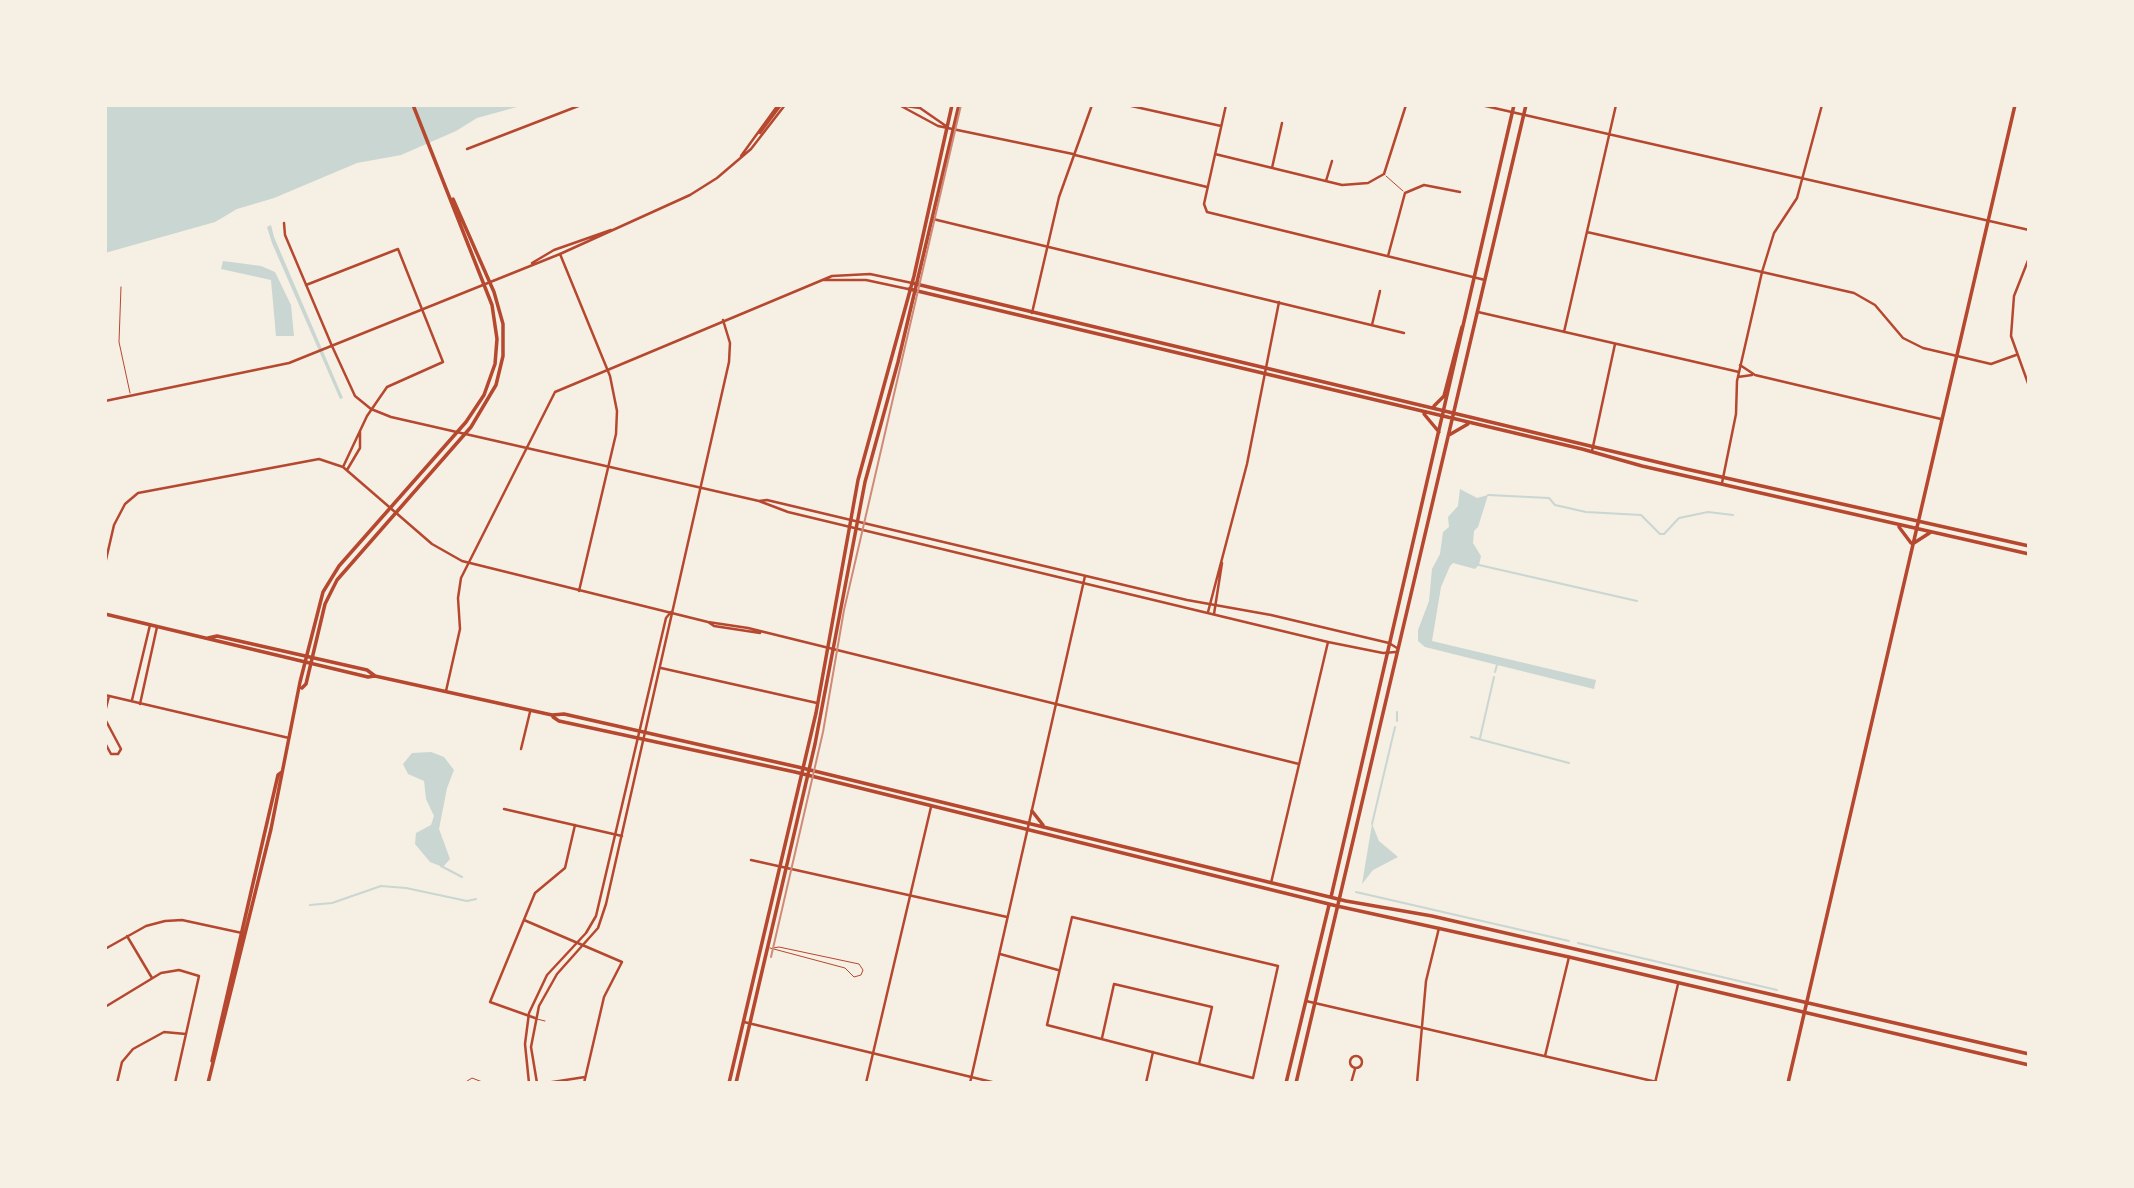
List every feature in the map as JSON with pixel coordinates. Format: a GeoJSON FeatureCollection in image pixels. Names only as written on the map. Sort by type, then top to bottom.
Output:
{"type":"FeatureCollection","features":[{"type":"Feature","properties":{"kind":"main road"},"geometry":{"type":"LineString","coordinates":[[302,688],[306,684],[325,604],[333,586],[464,435],[491,397],[503,356],[503,324],[489,281],[413,105]]}},
{"type":"Feature","properties":{"kind":"main road"},"geometry":{"type":"LineString","coordinates":[[736,1083],[808,776],[872,452],[915,291],[914,284],[952,105]]}},
{"type":"Feature","properties":{"kind":"main road"},"geometry":{"type":"LineString","coordinates":[[729,1083],[744,1022],[768,947],[780,866],[804,768],[865,450],[909,289],[914,284],[933,219],[959,105]]}},
{"type":"Feature","properties":{"kind":"main road"},"geometry":{"type":"LineString","coordinates":[[1286,1083],[1330,904],[1514,105]]}},
{"type":"Feature","properties":{"kind":"main road"},"geometry":{"type":"LineString","coordinates":[[1296,1083],[1525,105]]}},
{"type":"Feature","properties":{"kind":"main road"},"geometry":{"type":"LineString","coordinates":[[1788,1083],[2015,105]]}},
{"type":"Feature","properties":{"kind":"main road"},"geometry":{"type":"LineString","coordinates":[[208,1083],[320,602],[330,578],[458,432],[484,395],[495,364],[496,322],[442,175]]}},
{"type":"Feature","properties":{"kind":"main road"},"geometry":{"type":"LineString","coordinates":[[914,284],[1723,477],[2029,546]]}},
{"type":"Feature","properties":{"kind":"main road"},"geometry":{"type":"LineString","coordinates":[[909,289],[1721,484],[2029,554]]}},
{"type":"Feature","properties":{"kind":"main road"},"geometry":{"type":"LineString","coordinates":[[1434,406],[1444,396],[1465,319]]}},
{"type":"Feature","properties":{"kind":"main road"},"geometry":{"type":"LineString","coordinates":[[1423,412],[1439,433]]}},
{"type":"Feature","properties":{"kind":"main road"},"geometry":{"type":"LineString","coordinates":[[1448,435],[1469,424]]}},
{"type":"Feature","properties":{"kind":"main road"},"geometry":{"type":"LineString","coordinates":[[1898,525],[1912,544]]}},
{"type":"Feature","properties":{"kind":"main road"},"geometry":{"type":"LineString","coordinates":[[1912,544],[1931,532]]}},
{"type":"Feature","properties":{"kind":"main road"},"geometry":{"type":"LineString","coordinates":[[105,614],[311,665],[368,677],[375,676],[552,715],[564,715],[804,768],[1338,899],[1432,916],[2029,1054]]}},
{"type":"Feature","properties":{"kind":"main road"},"geometry":{"type":"LineString","coordinates":[[207,638],[217,636],[306,656],[367,670],[375,676]]}},
{"type":"Feature","properties":{"kind":"main road"},"geometry":{"type":"LineString","coordinates":[[552,715],[559,720],[802,774],[1337,906],[1679,982],[2029,1065]]}},
{"type":"Feature","properties":{"kind":"main road"},"geometry":{"type":"LineString","coordinates":[[1032,811],[1044,827]]}},
{"type":"Feature","properties":{"kind":"main road"},"geometry":{"type":"LineString","coordinates":[[1569,957],[1572,948]]}},
{"type":"Feature","properties":{"kind":"street"},"geometry":{"type":"LineString","coordinates":[[467,149],[581,105]]}},
{"type":"Feature","properties":{"kind":"street"},"geometry":{"type":"LineString","coordinates":[[739,159],[781,105]]}},
{"type":"Feature","properties":{"kind":"street"},"geometry":{"type":"LineString","coordinates":[[105,401],[274,368],[560,254],[690,195],[718,178],[767,131],[781,105]]}},
{"type":"Feature","properties":{"kind":"street"},"geometry":{"type":"LineString","coordinates":[[900,105],[933,124],[1208,187]]}},
{"type":"Feature","properties":{"kind":"street"},"geometry":{"type":"LineString","coordinates":[[1030,319],[1073,154],[1092,105]]}},
{"type":"Feature","properties":{"kind":"street"},"geometry":{"type":"LineString","coordinates":[[1128,105],[1221,126]]}},
{"type":"Feature","properties":{"kind":"street"},"geometry":{"type":"LineString","coordinates":[[1226,105],[1205,210],[1485,280]]}},
{"type":"Feature","properties":{"kind":"street"},"geometry":{"type":"LineString","coordinates":[[1215,155],[1326,181],[1362,185],[1384,174],[1406,105]]}},
{"type":"Feature","properties":{"kind":"street"},"geometry":{"type":"LineString","coordinates":[[1481,105],[2029,230]]}},
{"type":"Feature","properties":{"kind":"street"},"geometry":{"type":"LineString","coordinates":[[1564,332],[1616,105]]}},
{"type":"Feature","properties":{"kind":"street"},"geometry":{"type":"LineString","coordinates":[[1721,484],[1736,414],[1737,377],[1770,241],[1793,208],[1822,105]]}},
{"type":"Feature","properties":{"kind":"street"},"geometry":{"type":"LineString","coordinates":[[1272,168],[1282,123]]}},
{"type":"Feature","properties":{"kind":"street"},"geometry":{"type":"LineString","coordinates":[[1326,181],[1332,161]]}},
{"type":"Feature","properties":{"kind":"street"},"geometry":{"type":"LineString","coordinates":[[1388,256],[1405,193],[1424,185],[1460,191]]}},
{"type":"Feature","properties":{"kind":"street"},"geometry":{"type":"LineString","coordinates":[[933,219],[1404,333]]}},
{"type":"Feature","properties":{"kind":"street"},"geometry":{"type":"LineString","coordinates":[[284,223],[282,229],[355,396],[372,409],[464,435],[700,487],[759,502],[765,506],[1328,642],[1387,654],[1396,650],[1390,643],[1271,615],[1210,605],[767,500],[759,502]]}},
{"type":"Feature","properties":{"kind":"street"},"geometry":{"type":"LineString","coordinates":[[532,263],[558,249],[611,230]]}},
{"type":"Feature","properties":{"kind":"street"},"geometry":{"type":"LineString","coordinates":[[1587,232],[1865,298],[1908,341],[1956,356],[1991,364],[2016,355]]}},
{"type":"Feature","properties":{"kind":"street"},"geometry":{"type":"LineString","coordinates":[[306,285],[398,249],[443,362],[390,384],[372,409],[343,467]]}},
{"type":"Feature","properties":{"kind":"street"},"geometry":{"type":"LineString","coordinates":[[560,254],[607,369],[617,411],[608,467],[579,591]]}},
{"type":"Feature","properties":{"kind":"street"},"geometry":{"type":"LineString","coordinates":[[2029,258],[2013,301],[2011,336],[2029,386]]}},
{"type":"Feature","properties":{"kind":"street"},"geometry":{"type":"LineString","coordinates":[[446,691],[460,629],[459,586],[555,392],[832,275],[857,273],[914,284]]}},
{"type":"Feature","properties":{"kind":"street"},"geometry":{"type":"LineString","coordinates":[[824,280],[866,280],[909,289]]}},
{"type":"Feature","properties":{"kind":"street"},"geometry":{"type":"LineString","coordinates":[[1372,325],[1380,290]]}},
{"type":"Feature","properties":{"kind":"street"},"geometry":{"type":"LineString","coordinates":[[1208,613],[1249,457],[1264,368],[1279,302]]}},
{"type":"Feature","properties":{"kind":"street"},"geometry":{"type":"LineString","coordinates":[[1478,312],[1739,372]]}},
{"type":"Feature","properties":{"kind":"street"},"geometry":{"type":"LineString","coordinates":[[537,1083],[531,1047],[534,1018],[551,982],[598,928],[622,836],[729,362],[730,343],[723,320]]}},
{"type":"Feature","properties":{"kind":"street"},"geometry":{"type":"LineString","coordinates":[[1592,451],[1615,344]]}},
{"type":"Feature","properties":{"kind":"street"},"geometry":{"type":"LineString","coordinates":[[1740,365],[1755,375]]}},
{"type":"Feature","properties":{"kind":"street"},"geometry":{"type":"LineString","coordinates":[[1737,377],[1755,375],[1941,419]]}},
{"type":"Feature","properties":{"kind":"street"},"geometry":{"type":"LineString","coordinates":[[347,470],[361,444],[360,432]]}},
{"type":"Feature","properties":{"kind":"street"},"geometry":{"type":"LineString","coordinates":[[105,564],[114,525],[127,502],[142,492],[310,458],[328,460],[347,470],[436,547],[468,564],[671,612],[747,634],[760,633],[833,650],[1299,764]]}},
{"type":"Feature","properties":{"kind":"street"},"geometry":{"type":"LineString","coordinates":[[1214,614],[1222,563]]}},
{"type":"Feature","properties":{"kind":"street"},"geometry":{"type":"LineString","coordinates":[[970,1083],[1085,576]]}},
{"type":"Feature","properties":{"kind":"street"},"geometry":{"type":"LineString","coordinates":[[529,1083],[526,1058],[528,1017],[542,982],[596,916],[666,618],[671,612]]}},
{"type":"Feature","properties":{"kind":"street"},"geometry":{"type":"LineString","coordinates":[[132,702],[150,625]]}},
{"type":"Feature","properties":{"kind":"street"},"geometry":{"type":"LineString","coordinates":[[140,704],[157,627]]}},
{"type":"Feature","properties":{"kind":"street"},"geometry":{"type":"LineString","coordinates":[[1271,883],[1328,642]]}},
{"type":"Feature","properties":{"kind":"street"},"geometry":{"type":"LineString","coordinates":[[661,667],[817,703]]}},
{"type":"Feature","properties":{"kind":"street"},"geometry":{"type":"LineString","coordinates":[[105,712],[107,695],[290,738]]}},
{"type":"Feature","properties":{"kind":"street"},"geometry":{"type":"LineString","coordinates":[[522,749],[531,710]]}},
{"type":"Feature","properties":{"kind":"street"},"geometry":{"type":"LineString","coordinates":[[105,719],[121,749],[118,754],[111,754],[105,743]]}},
{"type":"Feature","properties":{"kind":"street"},"geometry":{"type":"LineString","coordinates":[[866,1083],[930,807]]}},
{"type":"Feature","properties":{"kind":"street"},"geometry":{"type":"LineString","coordinates":[[504,809],[622,836]]}},
{"type":"Feature","properties":{"kind":"street"},"geometry":{"type":"LineString","coordinates":[[534,1018],[490,1002],[539,888],[555,879],[565,868],[575,825]]}},
{"type":"Feature","properties":{"kind":"street"},"geometry":{"type":"LineString","coordinates":[[751,860],[1008,918]]}},
{"type":"Feature","properties":{"kind":"street"},"geometry":{"type":"LineString","coordinates":[[1072,917],[1278,966],[1253,1078],[1047,1025],[1058,970],[1072,917]]}},
{"type":"Feature","properties":{"kind":"street"},"geometry":{"type":"LineString","coordinates":[[105,949],[146,926],[176,920],[243,933]]}},
{"type":"Feature","properties":{"kind":"street"},"geometry":{"type":"LineString","coordinates":[[524,920],[622,962],[604,997],[584,1083]]}},
{"type":"Feature","properties":{"kind":"street"},"geometry":{"type":"LineString","coordinates":[[1417,1083],[1424,1028],[1426,981],[1439,928]]}},
{"type":"Feature","properties":{"kind":"street"},"geometry":{"type":"LineString","coordinates":[[127,936],[152,978]]}},
{"type":"Feature","properties":{"kind":"street"},"geometry":{"type":"LineString","coordinates":[[1000,954],[1058,970]]}},
{"type":"Feature","properties":{"kind":"street"},"geometry":{"type":"LineString","coordinates":[[1545,1056],[1569,957]]}},
{"type":"Feature","properties":{"kind":"street"},"geometry":{"type":"LineString","coordinates":[[105,1007],[152,978],[174,970],[199,976],[175,1082]]}},
{"type":"Feature","properties":{"kind":"street"},"geometry":{"type":"LineString","coordinates":[[1656,1082],[1679,982]]}},
{"type":"Feature","properties":{"kind":"street"},"geometry":{"type":"LineString","coordinates":[[1102,1038],[1114,984],[1212,1007],[1199,1063]]}},
{"type":"Feature","properties":{"kind":"street"},"geometry":{"type":"LineString","coordinates":[[1306,1001],[1661,1083]]}},
{"type":"Feature","properties":{"kind":"street"},"geometry":{"type":"LineString","coordinates":[[744,1022],[996,1083]]}},
{"type":"Feature","properties":{"kind":"street"},"geometry":{"type":"LineString","coordinates":[[117,1083],[122,1062],[133,1049],[164,1032],[186,1034]]}},
{"type":"Feature","properties":{"kind":"street"},"geometry":{"type":"LineString","coordinates":[[1146,1083],[1153,1052]]}},
{"type":"Feature","properties":{"kind":"street"},"geometry":{"type":"LineString","coordinates":[[1351,1083],[1355,1068]]}},
{"type":"Feature","properties":{"kind":"street"},"geometry":{"type":"LineString","coordinates":[[545,1083],[584,1077]]}},
{"type":"Feature","properties":{"kind":"lane"},"geometry":{"type":"LineString","coordinates":[[1384,174],[1405,193]]}},
{"type":"Feature","properties":{"kind":"lane"},"geometry":{"type":"LineString","coordinates":[[121,287],[119,342],[130,396]]}},
{"type":"Feature","properties":{"kind":"lane"},"geometry":{"type":"LineString","coordinates":[[768,947],[859,964],[863,970],[860,978],[854,978],[845,968],[778,952],[768,947]]}},
{"type":"Feature","properties":{"kind":"lane"},"geometry":{"type":"LineString","coordinates":[[534,1018],[545,1021]]}},
{"type":"Feature","properties":{"kind":"lane"},"geometry":{"type":"LineString","coordinates":[[464,1083],[472,1078],[485,1083]]}},
{"type":"Feature","properties":{"kind":"shaded area"},"geometry":{"type":"Polygon","coordinates":[[[105,105],[524,105],[477,118],[456,131],[401,155],[357,163],[274,198],[237,209],[215,222],[105,253],[105,105]]]}},
{"type":"Feature","properties":{"kind":"shaded area"},"geometry":{"type":"Polygon","coordinates":[[[271,225],[343,398],[340,399],[272,243],[267,227],[271,225]]]}},
{"type":"Feature","properties":{"kind":"shaded area"},"geometry":{"type":"Polygon","coordinates":[[[223,261],[261,266],[275,272],[291,305],[294,336],[276,336],[271,280],[221,269],[223,261]]]}},
{"type":"Feature","properties":{"kind":"shaded area"},"geometry":{"type":"Polygon","coordinates":[[[1460,489],[1477,498],[1488,495],[1478,527],[1474,531],[1473,543],[1481,556],[1475,569],[1453,563],[1450,566],[1441,587],[1432,641],[1596,680],[1594,689],[1425,647],[1418,641],[1418,630],[1429,601],[1432,569],[1440,554],[1443,532],[1449,527],[1448,517],[1458,506],[1460,489]]]}},
{"type":"Feature","properties":{"kind":"shaded area"},"geometry":{"type":"Polygon","coordinates":[[[431,752],[444,757],[454,770],[447,788],[439,829],[450,859],[443,867],[430,862],[415,844],[416,833],[431,825],[434,816],[426,799],[424,781],[408,774],[403,764],[412,753],[431,752]]]}},
{"type":"Feature","properties":{"kind":"shaded area"},"geometry":{"type":"Polygon","coordinates":[[[1372,824],[1379,841],[1398,857],[1373,870],[1362,884],[1372,824]]]}},
{"type":"Feature","properties":{"kind":"waterway"},"geometry":{"type":"LineString","coordinates":[[1488,495],[1549,498],[1555,505],[1586,512],[1641,515],[1660,534],[1664,534],[1679,518],[1708,512],[1733,515]]}},
{"type":"Feature","properties":{"kind":"waterway"},"geometry":{"type":"LineString","coordinates":[[1479,565],[1637,601]]}},
{"type":"Feature","properties":{"kind":"waterway"},"geometry":{"type":"LineString","coordinates":[[1495,672],[1497,665]]}},
{"type":"Feature","properties":{"kind":"waterway"},"geometry":{"type":"LineString","coordinates":[[1480,738],[1494,677]]}},
{"type":"Feature","properties":{"kind":"waterway"},"geometry":{"type":"LineString","coordinates":[[1397,712],[1397,721]]}},
{"type":"Feature","properties":{"kind":"waterway"},"geometry":{"type":"LineString","coordinates":[[1372,824],[1395,727]]}},
{"type":"Feature","properties":{"kind":"waterway"},"geometry":{"type":"LineString","coordinates":[[1471,737],[1569,763]]}},
{"type":"Feature","properties":{"kind":"waterway"},"geometry":{"type":"LineString","coordinates":[[441,866],[462,877]]}},
{"type":"Feature","properties":{"kind":"waterway"},"geometry":{"type":"LineString","coordinates":[[310,905],[332,903],[381,886],[406,888],[467,901],[476,899]]}},
{"type":"Feature","properties":{"kind":"waterway"},"geometry":{"type":"LineString","coordinates":[[1356,892],[1569,941]]}},
{"type":"Feature","properties":{"kind":"waterway"},"geometry":{"type":"LineString","coordinates":[[1578,943],[1777,990]]}},
{"type":"Feature","properties":{"kind":"railway"},"geometry":{"type":"LineString","coordinates":[[771,957],[823,732],[844,610],[961,105]]}}]}
